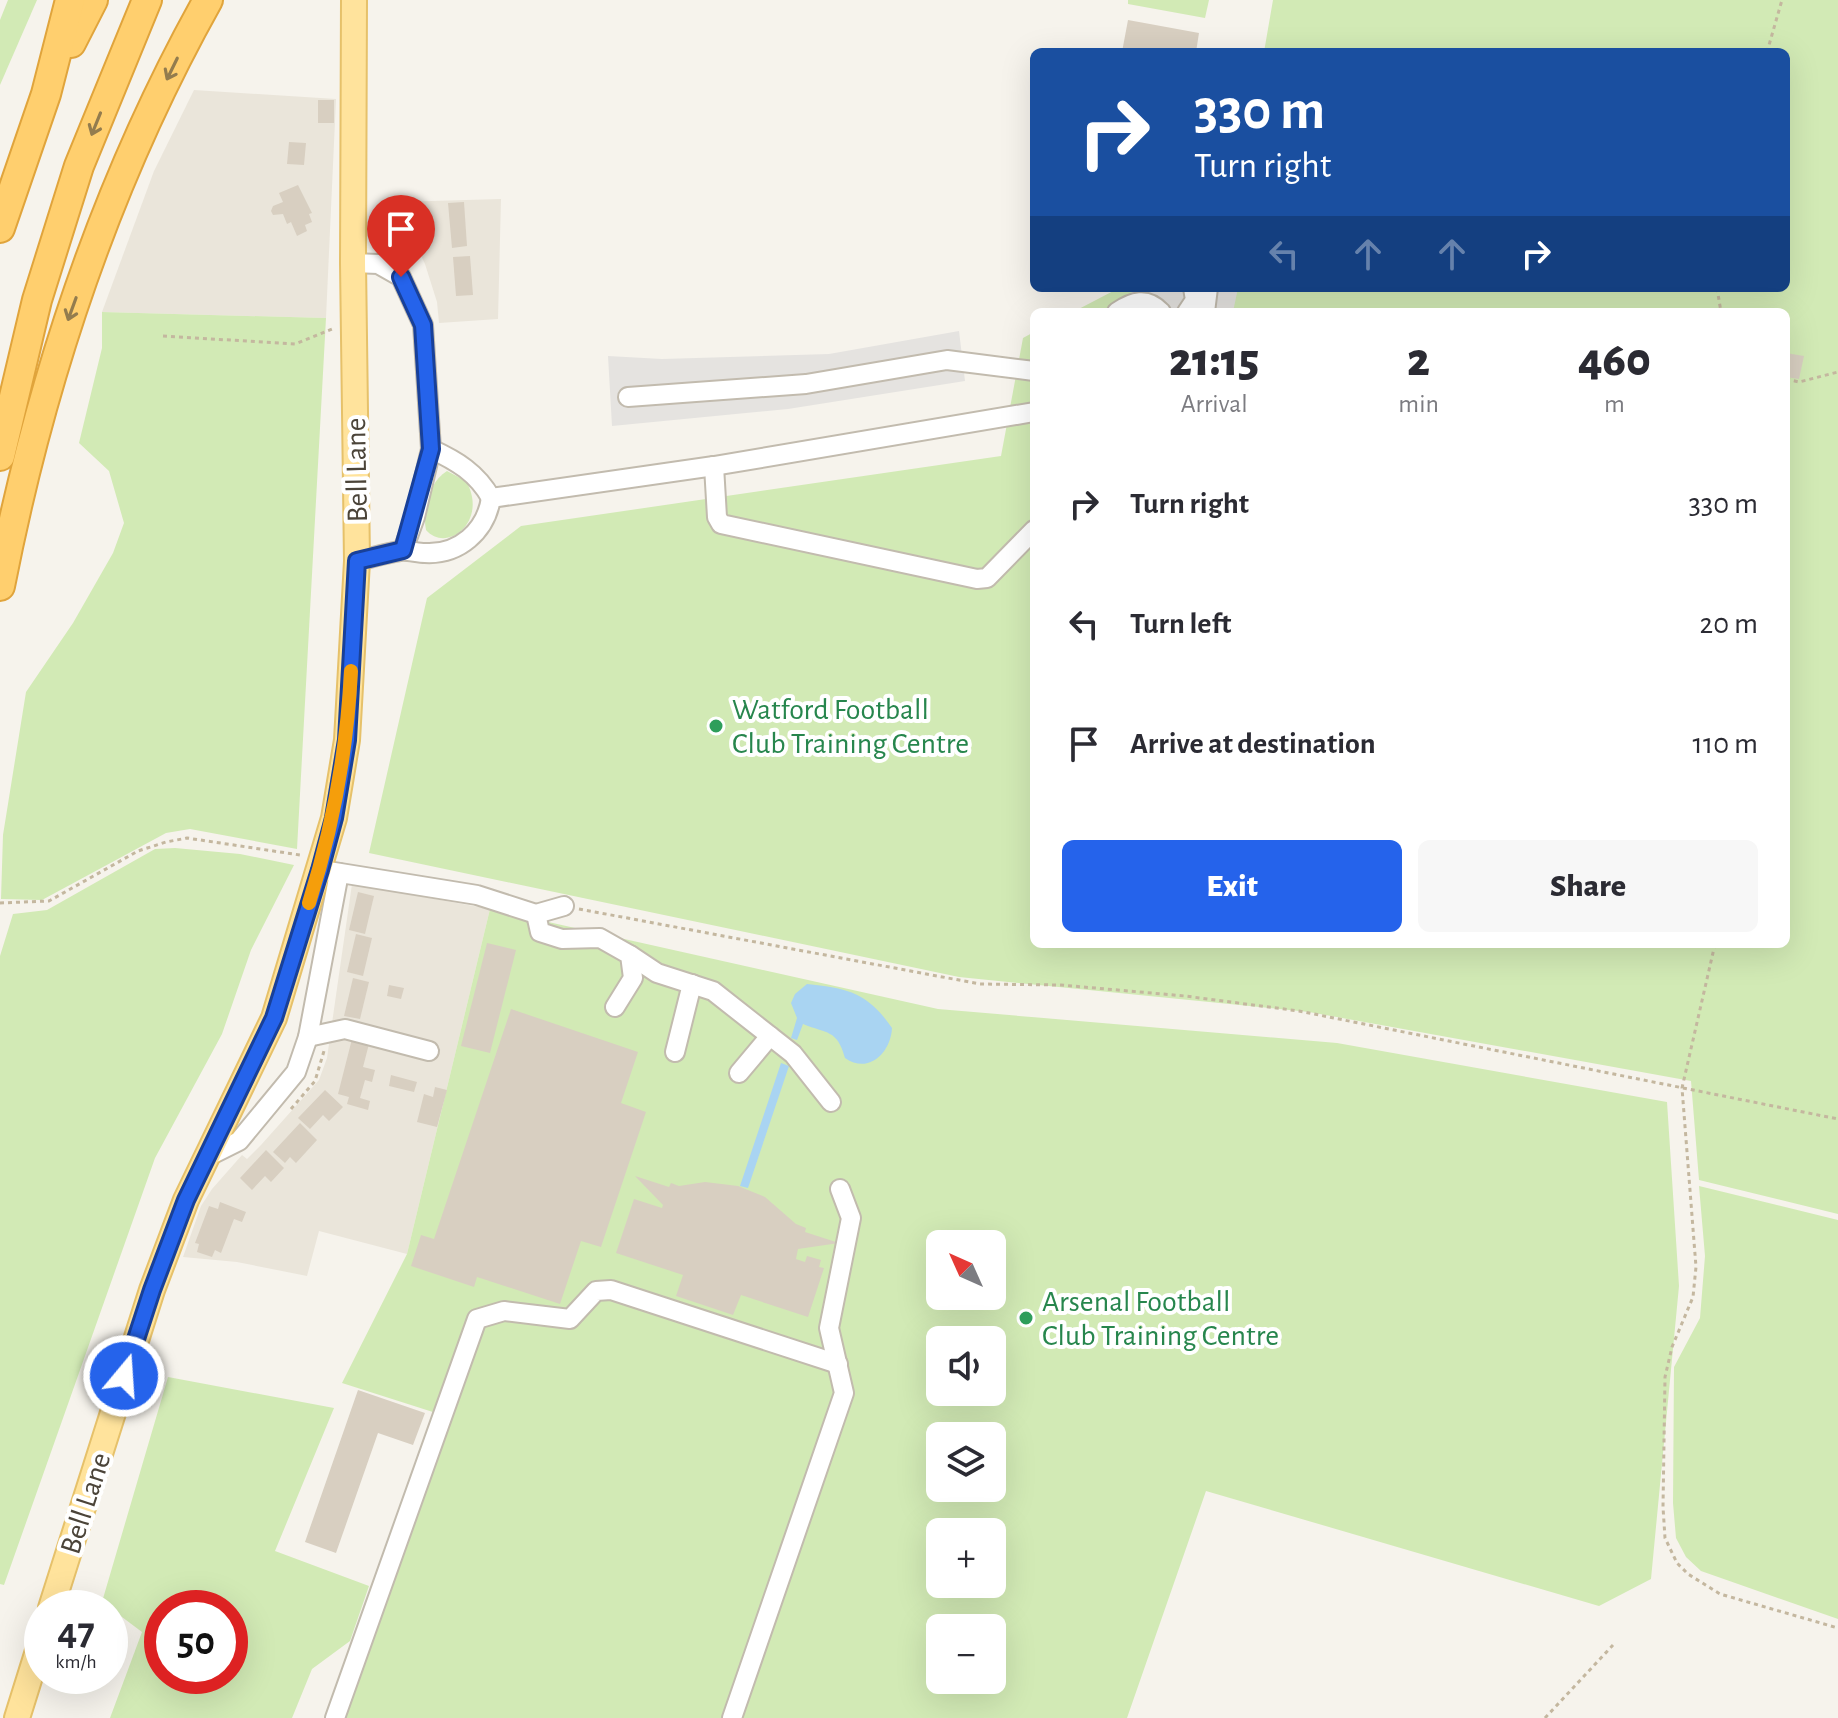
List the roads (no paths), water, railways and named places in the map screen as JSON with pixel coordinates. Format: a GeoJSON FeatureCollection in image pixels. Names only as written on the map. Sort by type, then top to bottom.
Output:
{"type":"FeatureCollection","features":[{"type":"Feature","properties":{"kind":"highway"},"geometry":{"type":"LineString","coordinates":[[0,228],[46,94],[70,0]]}},
{"type":"Feature","properties":{"kind":"highway"},"geometry":{"type":"LineString","coordinates":[[46,94],[93,0]]}},
{"type":"Feature","properties":{"kind":"highway"},"geometry":{"type":"LineString","coordinates":[[0,456],[37,300],[74,181],[147,0]]}},
{"type":"Feature","properties":{"kind":"highway"},"geometry":{"type":"LineString","coordinates":[[0,586],[17,497],[69,315],[132,152],[208,0]]}},
{"type":"Feature","properties":{"kind":"main road","name":"Bell Lane"},"geometry":{"type":"LineString","coordinates":[[57,1590],[152,1290],[186,1200],[274,1018],[334,818],[347,740],[357,561],[353,263],[354,0]]}},
{"type":"Feature","properties":{"kind":"main road"},"geometry":{"type":"LineString","coordinates":[[17,1718],[24,1694]]}},
{"type":"Feature","properties":{"kind":"street"},"geometry":{"type":"LineString","coordinates":[[353,263],[378,264],[401,277],[423,325],[431,449],[403,550]]}},
{"type":"Feature","properties":{"kind":"street"},"geometry":{"type":"LineString","coordinates":[[1122,308],[1132,301],[1147,302],[1156,308]]}},
{"type":"Feature","properties":{"kind":"street"},"geometry":{"type":"LineString","coordinates":[[628,397],[806,384],[947,360],[1030,370]]}},
{"type":"Feature","properties":{"kind":"street"},"geometry":{"type":"LineString","coordinates":[[491,498],[714,466],[1030,413]]}},
{"type":"Feature","properties":{"kind":"street"},"geometry":{"type":"LineString","coordinates":[[357,561],[403,550],[427,554],[449,551],[474,535],[483,523],[491,498],[482,482],[457,460],[431,449]]}},
{"type":"Feature","properties":{"kind":"street"},"geometry":{"type":"LineString","coordinates":[[714,466],[721,524],[977,579],[987,578],[1030,534]]}},
{"type":"Feature","properties":{"kind":"street"},"geometry":{"type":"LineString","coordinates":[[207,1157],[239,1141],[296,1072],[308,1037],[320,866],[477,895],[536,914],[564,906]]}},
{"type":"Feature","properties":{"kind":"street"},"geometry":{"type":"LineString","coordinates":[[536,914],[540,932],[562,939],[600,938],[657,973],[713,991],[793,1054],[831,1102]]}},
{"type":"Feature","properties":{"kind":"street"},"geometry":{"type":"LineString","coordinates":[[615,1007],[633,978],[630,955]]}},
{"type":"Feature","properties":{"kind":"street"},"geometry":{"type":"LineString","coordinates":[[675,1052],[692,984]]}},
{"type":"Feature","properties":{"kind":"street"},"geometry":{"type":"LineString","coordinates":[[308,1037],[345,1029],[429,1051]]}},
{"type":"Feature","properties":{"kind":"street"},"geometry":{"type":"LineString","coordinates":[[739,1073],[770,1036]]}},
{"type":"Feature","properties":{"kind":"street"},"geometry":{"type":"LineString","coordinates":[[732,1718],[844,1393],[829,1328],[851,1218],[840,1189]]}},
{"type":"Feature","properties":{"kind":"street"},"geometry":{"type":"LineString","coordinates":[[335,1718],[477,1319],[504,1311],[570,1319],[596,1291],[611,1290],[838,1364]]}},
{"type":"Feature","properties":{"kind":"water"},"geometry":{"type":"Polygon","coordinates":[[[807,984],[846,990],[874,1007],[892,1028],[883,1053],[870,1062],[854,1063],[845,1058],[835,1037],[803,1024],[797,1040],[791,1038],[797,1018],[791,1003],[795,994],[807,984]]]}},
{"type":"Feature","properties":{"kind":"water"},"geometry":{"type":"Polygon","coordinates":[[[781,1063],[789,1066],[748,1188],[740,1186],[781,1063]]]}},
{"type":"Feature","properties":{"kind":"place","name":"Watford Football Club Training Centre"},"geometry":{"type":"Point","coordinates":[716,726]}},
{"type":"Feature","properties":{"kind":"place","name":"Arsenal Football Club Training Centre"},"geometry":{"type":"Point","coordinates":[1026,1318]}}]}
